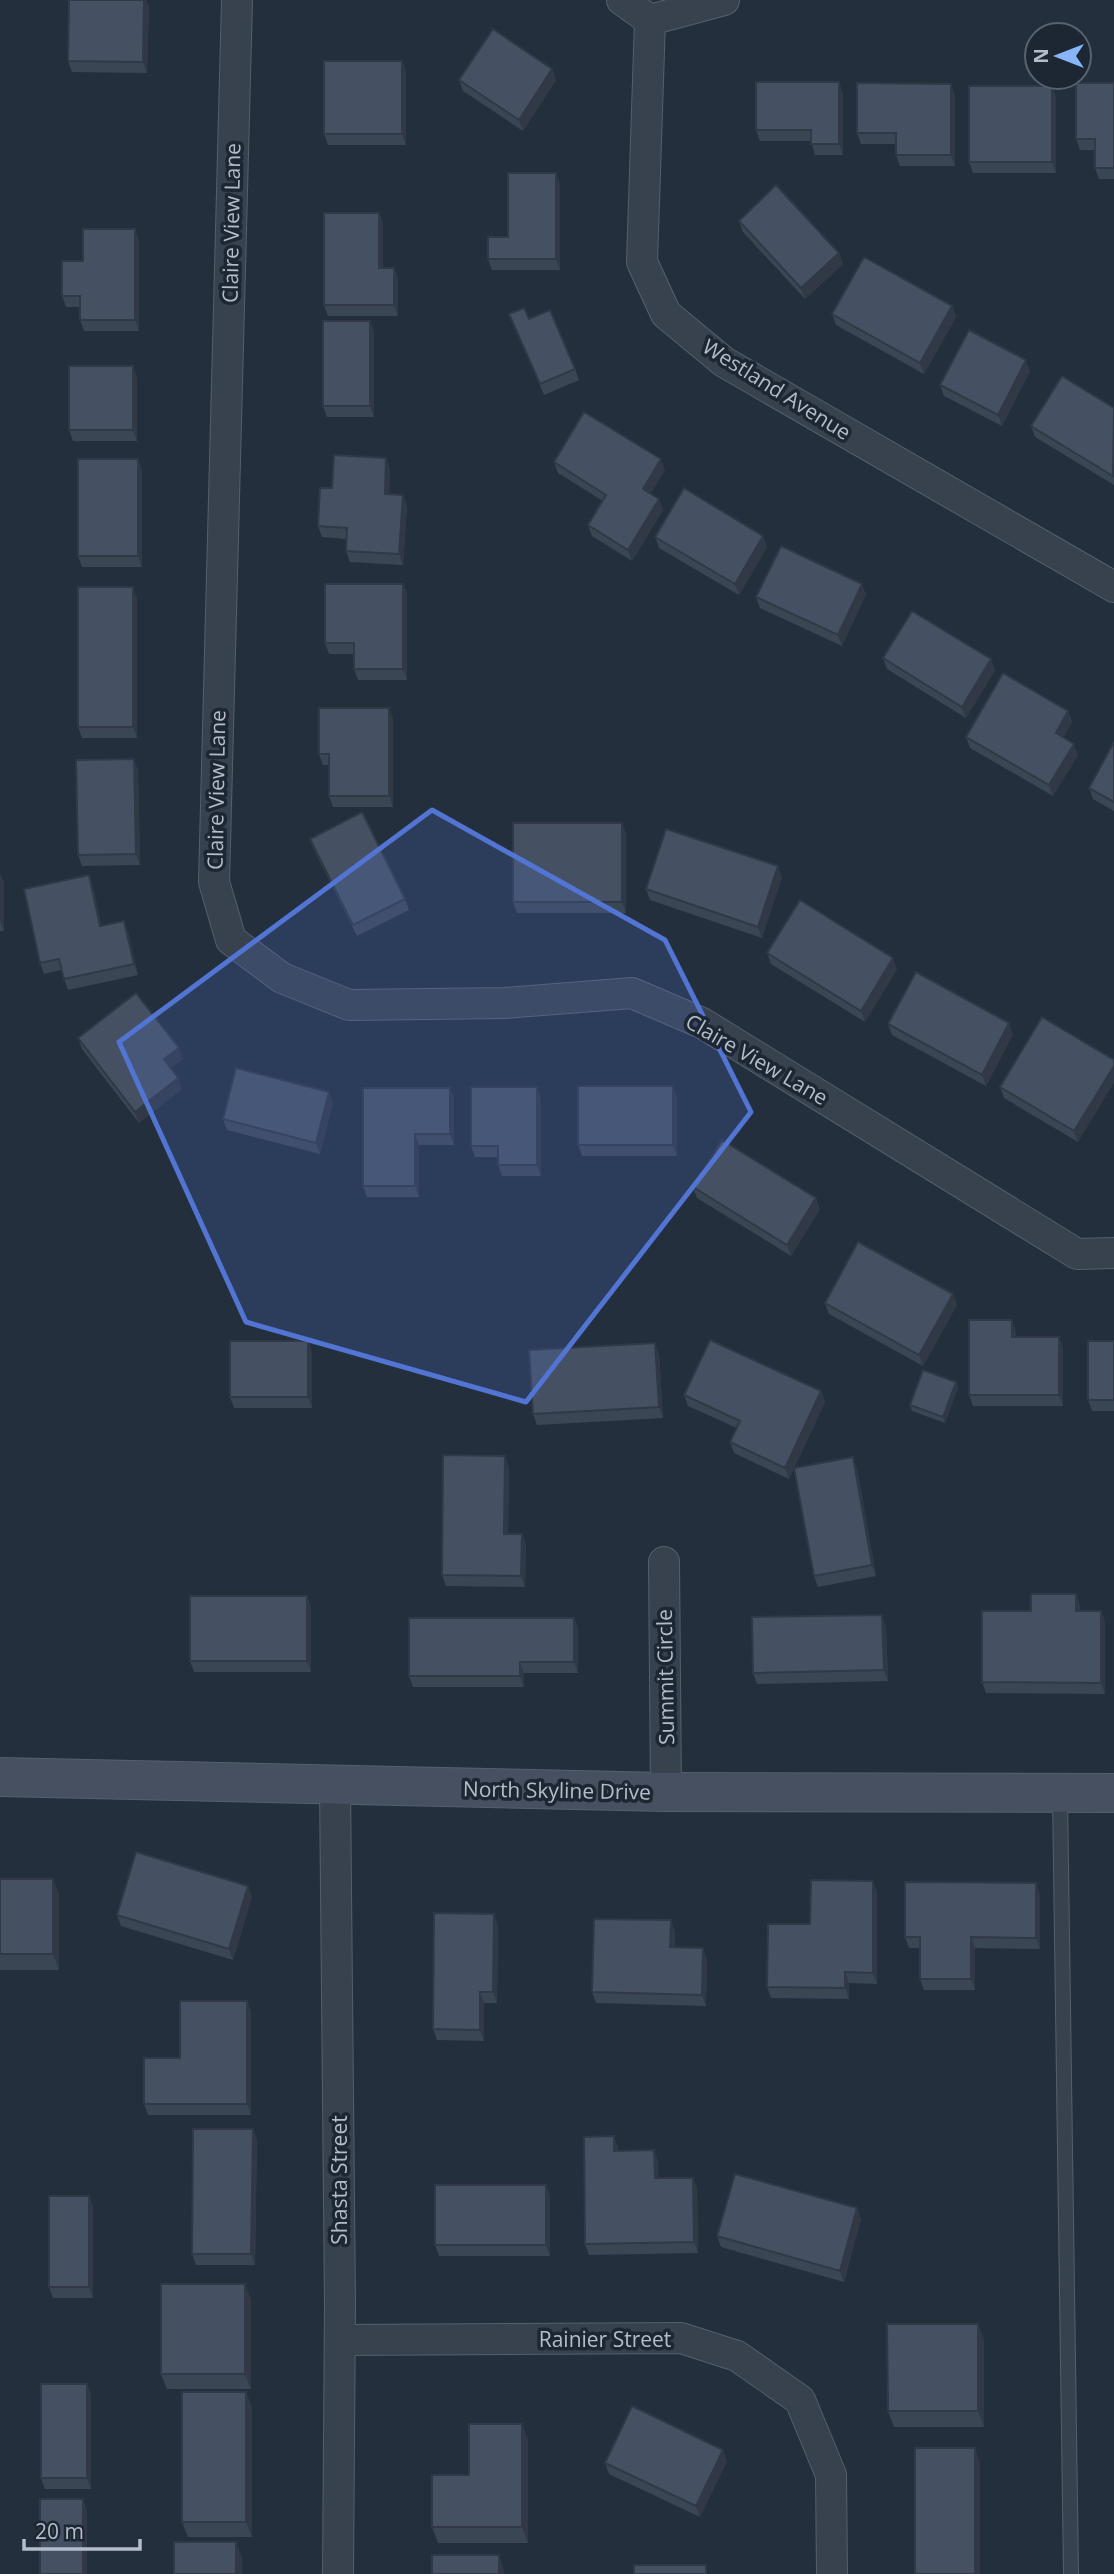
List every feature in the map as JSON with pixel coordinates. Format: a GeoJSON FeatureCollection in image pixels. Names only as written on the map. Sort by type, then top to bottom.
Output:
{"type":"FeatureCollection","features":[{"type":"Feature","properties":{"kind":"main road","name":"North Skyline Drive"},"geometry":{"type":"LineString","coordinates":[[0,1777],[666,1792],[1059,1795],[1114,1793]]}},
{"type":"Feature","properties":{"kind":"street","name":"Claire View Lane"},"geometry":{"type":"LineString","coordinates":[[237,0],[214,882],[231,940],[282,978],[349,1005],[504,1003],[632,993],[702,1023],[1077,1254],[1114,1253]]}},
{"type":"Feature","properties":{"kind":"street"},"geometry":{"type":"LineString","coordinates":[[622,0],[650,20],[724,0]]}},
{"type":"Feature","properties":{"kind":"street","name":"Westland Avenue"},"geometry":{"type":"LineString","coordinates":[[650,20],[642,262],[666,314],[724,362],[1114,587]]}},
{"type":"Feature","properties":{"kind":"street","name":"Summit Circle"},"geometry":{"type":"LineString","coordinates":[[664,1562],[666,1792]]}},
{"type":"Feature","properties":{"kind":"street","name":"Shasta Street"},"geometry":{"type":"LineString","coordinates":[[335,1785],[340,2340],[338,2574]]}},
{"type":"Feature","properties":{"kind":"street","name":"Rainier Street"},"geometry":{"type":"LineString","coordinates":[[340,2340],[681,2338],[737,2356],[800,2400],[831,2475],[832,2574]]}},
{"type":"Feature","properties":{"kind":"lane"},"geometry":{"type":"LineString","coordinates":[[1059,1795],[1071,2574]]}},
{"type":"Feature","properties":{"kind":"highlighted area"},"geometry":{"type":"Polygon","coordinates":[[[432,810],[665,940],[751,1112],[526,1402],[246,1322],[119,1042],[432,810]]]}},
{"type":"Feature","properties":{"kind":"building"},"geometry":{"type":"Polygon","coordinates":[[[69,0],[144,0],[143,62],[68,61],[69,0]]]}},
{"type":"Feature","properties":{"kind":"building"},"geometry":{"type":"Polygon","coordinates":[[[493,29],[552,69],[519,120],[459,80],[493,29]]]}},
{"type":"Feature","properties":{"kind":"building"},"geometry":{"type":"Polygon","coordinates":[[[324,61],[402,61],[402,134],[324,134],[324,61]]]}},
{"type":"Feature","properties":{"kind":"building"},"geometry":{"type":"Polygon","coordinates":[[[756,82],[839,82],[839,144],[811,144],[811,130],[756,130],[756,82]]]}},
{"type":"Feature","properties":{"kind":"building"},"geometry":{"type":"Polygon","coordinates":[[[857,83],[951,84],[951,155],[896,155],[896,133],[857,133],[857,83]]]}},
{"type":"Feature","properties":{"kind":"building"},"geometry":{"type":"Polygon","coordinates":[[[1093,83],[1114,83],[1114,168],[1095,168],[1095,139],[1076,139],[1076,91],[1093,91],[1093,83]]]}},
{"type":"Feature","properties":{"kind":"building"},"geometry":{"type":"Polygon","coordinates":[[[969,86],[1023,86],[1023,91],[1052,91],[1052,162],[969,162],[969,86]]]}},
{"type":"Feature","properties":{"kind":"building"},"geometry":{"type":"Polygon","coordinates":[[[508,173],[556,173],[556,259],[488,259],[488,237],[508,237],[508,173]]]}},
{"type":"Feature","properties":{"kind":"building"},"geometry":{"type":"Polygon","coordinates":[[[776,185],[839,253],[801,288],[739,221],[776,185]]]}},
{"type":"Feature","properties":{"kind":"building"},"geometry":{"type":"Polygon","coordinates":[[[324,213],[379,213],[379,268],[394,268],[394,305],[324,305],[324,213]]]}},
{"type":"Feature","properties":{"kind":"building"},"geometry":{"type":"Polygon","coordinates":[[[83,229],[135,229],[135,320],[80,320],[80,296],[62,296],[62,261],[83,261],[83,229]]]}},
{"type":"Feature","properties":{"kind":"building"},"geometry":{"type":"Polygon","coordinates":[[[864,257],[952,306],[920,363],[832,314],[864,257]]]}},
{"type":"Feature","properties":{"kind":"building"},"geometry":{"type":"Polygon","coordinates":[[[524,308],[529,319],[550,310],[575,369],[540,384],[509,314],[524,308]]]}},
{"type":"Feature","properties":{"kind":"building"},"geometry":{"type":"Polygon","coordinates":[[[323,321],[370,321],[370,406],[323,406],[323,321]]]}},
{"type":"Feature","properties":{"kind":"building"},"geometry":{"type":"Polygon","coordinates":[[[969,330],[1026,360],[998,415],[940,385],[969,330]]]}},
{"type":"Feature","properties":{"kind":"building"},"geometry":{"type":"Polygon","coordinates":[[[69,366],[133,366],[133,430],[69,430],[69,366]]]}},
{"type":"Feature","properties":{"kind":"building"},"geometry":{"type":"Polygon","coordinates":[[[1062,376],[1114,408],[1113,476],[1031,426],[1062,376]]]}},
{"type":"Feature","properties":{"kind":"building"},"geometry":{"type":"Polygon","coordinates":[[[584,412],[661,459],[643,489],[659,499],[628,550],[588,525],[606,495],[554,462],[584,412]]]}},
{"type":"Feature","properties":{"kind":"building"},"geometry":{"type":"Polygon","coordinates":[[[334,455],[386,458],[385,494],[403,495],[399,554],[346,551],[347,528],[318,526],[320,488],[332,488],[334,455]]]}},
{"type":"Feature","properties":{"kind":"building"},"geometry":{"type":"Polygon","coordinates":[[[78,459],[138,459],[138,556],[78,556],[78,459]]]}},
{"type":"Feature","properties":{"kind":"building"},"geometry":{"type":"Polygon","coordinates":[[[684,488],[763,536],[735,584],[655,537],[684,488]]]}},
{"type":"Feature","properties":{"kind":"building"},"geometry":{"type":"Polygon","coordinates":[[[781,546],[862,584],[838,635],[756,597],[781,546]]]}},
{"type":"Feature","properties":{"kind":"building"},"geometry":{"type":"Polygon","coordinates":[[[325,584],[403,584],[403,669],[354,669],[354,643],[325,643],[325,584]]]}},
{"type":"Feature","properties":{"kind":"building"},"geometry":{"type":"Polygon","coordinates":[[[78,587],[133,587],[133,727],[78,727],[78,587]]]}},
{"type":"Feature","properties":{"kind":"building"},"geometry":{"type":"Polygon","coordinates":[[[912,611],[991,659],[962,707],[883,658],[912,611]]]}},
{"type":"Feature","properties":{"kind":"building"},"geometry":{"type":"Polygon","coordinates":[[[1003,673],[1068,711],[1056,733],[1074,744],[1049,785],[966,737],[1003,673]]]}},
{"type":"Feature","properties":{"kind":"building"},"geometry":{"type":"Polygon","coordinates":[[[319,708],[389,708],[389,796],[329,796],[329,754],[319,754],[319,708]]]}},
{"type":"Feature","properties":{"kind":"building"},"geometry":{"type":"Polygon","coordinates":[[[1114,742],[1114,802],[1089,788],[1114,742]]]}},
{"type":"Feature","properties":{"kind":"building"},"geometry":{"type":"Polygon","coordinates":[[[134,759],[136,854],[78,855],[76,760],[134,759]]]}},
{"type":"Feature","properties":{"kind":"building"},"geometry":{"type":"Polygon","coordinates":[[[362,812],[405,899],[353,925],[310,839],[362,812]]]}},
{"type":"Feature","properties":{"kind":"building"},"geometry":{"type":"Polygon","coordinates":[[[513,823],[622,823],[622,902],[513,902],[513,823]]]}},
{"type":"Feature","properties":{"kind":"building"},"geometry":{"type":"Polygon","coordinates":[[[666,829],[778,866],[758,927],[646,889],[666,829]]]}},
{"type":"Feature","properties":{"kind":"building"},"geometry":{"type":"Polygon","coordinates":[[[89,875],[100,926],[124,921],[134,964],[64,979],[59,959],[40,963],[24,889],[89,875]]]}},
{"type":"Feature","properties":{"kind":"building"},"geometry":{"type":"Polygon","coordinates":[[[800,900],[893,958],[861,1011],[767,953],[800,900]]]}},
{"type":"Feature","properties":{"kind":"building"},"geometry":{"type":"Polygon","coordinates":[[[916,972],[1009,1023],[982,1075],[888,1024],[916,972]]]}},
{"type":"Feature","properties":{"kind":"building"},"geometry":{"type":"Polygon","coordinates":[[[136,993],[179,1048],[164,1059],[178,1078],[135,1112],[78,1038],[136,993]]]}},
{"type":"Feature","properties":{"kind":"building"},"geometry":{"type":"Polygon","coordinates":[[[1042,1017],[1114,1060],[1114,1066],[1074,1131],[1000,1087],[1042,1017]]]}},
{"type":"Feature","properties":{"kind":"building"},"geometry":{"type":"Polygon","coordinates":[[[236,1068],[329,1092],[316,1143],[223,1119],[236,1068]]]}},
{"type":"Feature","properties":{"kind":"building"},"geometry":{"type":"Polygon","coordinates":[[[578,1086],[673,1086],[673,1145],[578,1145],[578,1086]]]}},
{"type":"Feature","properties":{"kind":"building"},"geometry":{"type":"Polygon","coordinates":[[[471,1087],[537,1087],[537,1165],[498,1165],[498,1146],[471,1146],[471,1087]]]}},
{"type":"Feature","properties":{"kind":"building"},"geometry":{"type":"Polygon","coordinates":[[[363,1088],[450,1088],[450,1134],[415,1134],[415,1186],[363,1186],[363,1088]]]}},
{"type":"Feature","properties":{"kind":"building"},"geometry":{"type":"Polygon","coordinates":[[[722,1140],[816,1198],[787,1245],[693,1187],[722,1140]]]}},
{"type":"Feature","properties":{"kind":"building"},"geometry":{"type":"Polygon","coordinates":[[[858,1242],[953,1294],[919,1355],[825,1303],[858,1242]]]}},
{"type":"Feature","properties":{"kind":"building"},"geometry":{"type":"Polygon","coordinates":[[[969,1320],[1012,1320],[1012,1337],[1059,1337],[1059,1395],[969,1395],[969,1320]]]}},
{"type":"Feature","properties":{"kind":"building"},"geometry":{"type":"Polygon","coordinates":[[[710,1340],[821,1391],[785,1468],[730,1442],[740,1421],[684,1395],[710,1340]]]}},
{"type":"Feature","properties":{"kind":"building"},"geometry":{"type":"Polygon","coordinates":[[[230,1341],[308,1341],[308,1397],[230,1397],[230,1341]]]}},
{"type":"Feature","properties":{"kind":"building"},"geometry":{"type":"Polygon","coordinates":[[[1088,1341],[1114,1341],[1114,1400],[1088,1400],[1088,1341]]]}},
{"type":"Feature","properties":{"kind":"building"},"geometry":{"type":"Polygon","coordinates":[[[655,1343],[659,1407],[533,1414],[529,1350],[655,1343]]]}},
{"type":"Feature","properties":{"kind":"building"},"geometry":{"type":"Polygon","coordinates":[[[923,1370],[956,1382],[943,1417],[910,1405],[923,1370]]]}},
{"type":"Feature","properties":{"kind":"building"},"geometry":{"type":"Polygon","coordinates":[[[443,1455],[505,1456],[504,1534],[522,1534],[521,1576],[442,1575],[443,1455]]]}},
{"type":"Feature","properties":{"kind":"building"},"geometry":{"type":"Polygon","coordinates":[[[853,1457],[872,1565],[814,1576],[794,1468],[853,1457]]]}},
{"type":"Feature","properties":{"kind":"building"},"geometry":{"type":"Polygon","coordinates":[[[1031,1594],[1076,1594],[1076,1611],[1101,1611],[1101,1683],[982,1682],[982,1611],[1031,1611],[1031,1594]]]}},
{"type":"Feature","properties":{"kind":"building"},"geometry":{"type":"Polygon","coordinates":[[[190,1596],[307,1596],[307,1661],[190,1661],[190,1596]]]}},
{"type":"Feature","properties":{"kind":"building"},"geometry":{"type":"Polygon","coordinates":[[[882,1615],[884,1670],[753,1673],[752,1617],[882,1615]]]}},
{"type":"Feature","properties":{"kind":"building"},"geometry":{"type":"Polygon","coordinates":[[[409,1618],[574,1618],[574,1662],[520,1662],[520,1676],[409,1676],[409,1618]]]}},
{"type":"Feature","properties":{"kind":"building"},"geometry":{"type":"Polygon","coordinates":[[[136,1852],[248,1886],[229,1949],[117,1915],[136,1852]]]}},
{"type":"Feature","properties":{"kind":"building"},"geometry":{"type":"Polygon","coordinates":[[[0,1879],[53,1879],[53,1954],[0,1954],[0,1879]]]}},
{"type":"Feature","properties":{"kind":"building"},"geometry":{"type":"Polygon","coordinates":[[[811,1880],[873,1881],[873,1973],[845,1972],[845,1988],[767,1987],[768,1924],[810,1924],[811,1880]]]}},
{"type":"Feature","properties":{"kind":"building"},"geometry":{"type":"Polygon","coordinates":[[[905,1882],[1036,1883],[1036,1938],[971,1937],[971,1979],[920,1979],[920,1937],[905,1937],[905,1882]]]}},
{"type":"Feature","properties":{"kind":"building"},"geometry":{"type":"Polygon","coordinates":[[[434,1913],[494,1914],[493,1992],[480,1992],[480,2030],[433,2029],[434,1913]]]}},
{"type":"Feature","properties":{"kind":"building"},"geometry":{"type":"Polygon","coordinates":[[[594,1919],[671,1920],[670,1947],[703,1948],[702,1995],[592,1992],[594,1919]]]}},
{"type":"Feature","properties":{"kind":"building"},"geometry":{"type":"Polygon","coordinates":[[[180,2001],[247,2001],[247,2104],[144,2104],[144,2058],[180,2058],[180,2001]]]}},
{"type":"Feature","properties":{"kind":"building"},"geometry":{"type":"Polygon","coordinates":[[[193,2129],[253,2129],[251,2254],[192,2254],[193,2129]]]}},
{"type":"Feature","properties":{"kind":"building"},"geometry":{"type":"Polygon","coordinates":[[[614,2136],[614,2151],[654,2150],[655,2178],[693,2178],[694,2242],[585,2244],[584,2137],[614,2136]]]}},
{"type":"Feature","properties":{"kind":"building"},"geometry":{"type":"Polygon","coordinates":[[[735,2174],[857,2208],[840,2271],[717,2236],[735,2174]]]}},
{"type":"Feature","properties":{"kind":"building"},"geometry":{"type":"Polygon","coordinates":[[[435,2185],[546,2185],[546,2245],[435,2245],[435,2185]]]}},
{"type":"Feature","properties":{"kind":"building"},"geometry":{"type":"Polygon","coordinates":[[[49,2196],[89,2196],[89,2287],[49,2287],[49,2196]]]}},
{"type":"Feature","properties":{"kind":"building"},"geometry":{"type":"Polygon","coordinates":[[[161,2284],[245,2284],[245,2374],[161,2374],[161,2284]]]}},
{"type":"Feature","properties":{"kind":"building"},"geometry":{"type":"Polygon","coordinates":[[[887,2324],[978,2324],[978,2411],[888,2411],[887,2324]]]}},
{"type":"Feature","properties":{"kind":"building"},"geometry":{"type":"Polygon","coordinates":[[[41,2384],[87,2384],[87,2478],[41,2478],[41,2384]]]}},
{"type":"Feature","properties":{"kind":"building"},"geometry":{"type":"Polygon","coordinates":[[[182,2392],[246,2392],[246,2522],[182,2522],[182,2392]]]}},
{"type":"Feature","properties":{"kind":"building"},"geometry":{"type":"Polygon","coordinates":[[[632,2406],[723,2450],[696,2506],[605,2463],[632,2406]]]}},
{"type":"Feature","properties":{"kind":"building"},"geometry":{"type":"Polygon","coordinates":[[[469,2424],[522,2424],[522,2527],[432,2527],[432,2475],[469,2475],[469,2424]]]}},
{"type":"Feature","properties":{"kind":"building"},"geometry":{"type":"Polygon","coordinates":[[[915,2448],[975,2448],[975,2574],[915,2574],[915,2448]]]}},
{"type":"Feature","properties":{"kind":"building"},"geometry":{"type":"Polygon","coordinates":[[[40,2499],[83,2499],[83,2574],[40,2574],[40,2499]]]}},
{"type":"Feature","properties":{"kind":"building"},"geometry":{"type":"Polygon","coordinates":[[[174,2542],[236,2542],[236,2574],[174,2574],[174,2542]]]}},
{"type":"Feature","properties":{"kind":"building"},"geometry":{"type":"Polygon","coordinates":[[[432,2555],[499,2555],[499,2574],[432,2574],[432,2555]]]}},
{"type":"Feature","properties":{"kind":"building"},"geometry":{"type":"Polygon","coordinates":[[[634,2565],[706,2565],[706,2574],[634,2574],[634,2565]]]}}]}
